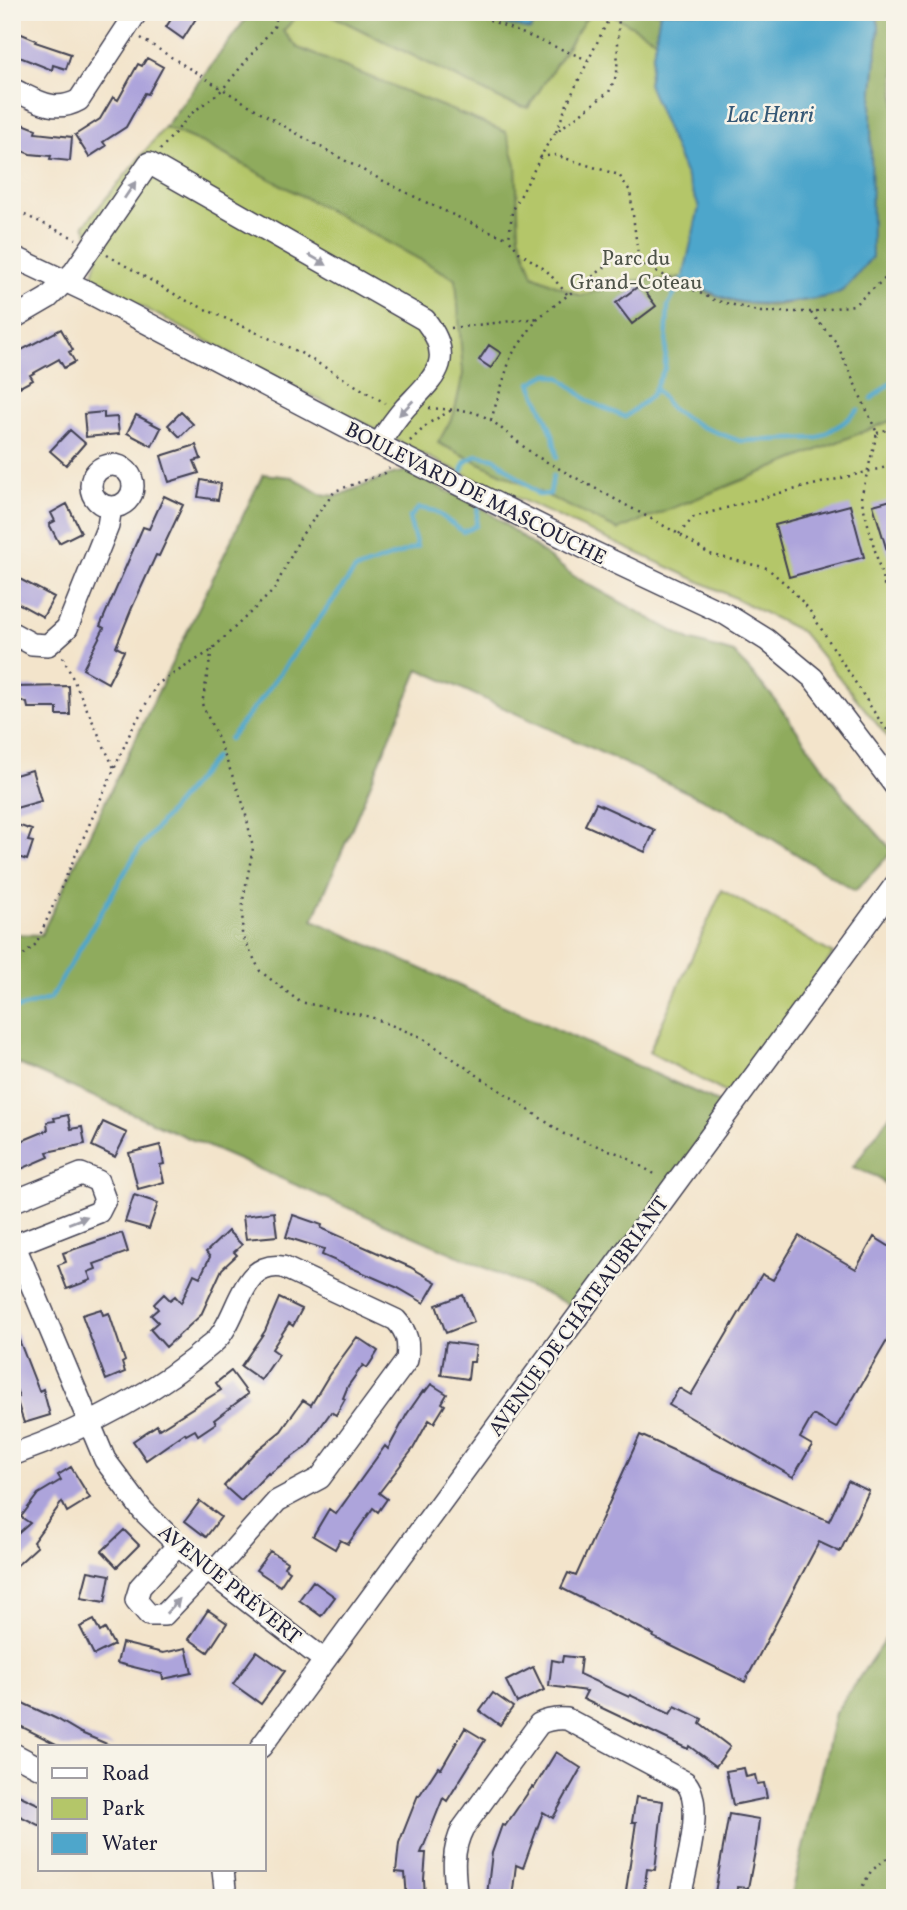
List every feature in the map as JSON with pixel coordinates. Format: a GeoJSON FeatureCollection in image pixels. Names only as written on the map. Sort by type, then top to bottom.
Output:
{"type":"FeatureCollection","features":[{"type":"Feature","properties":{"kind":"street"},"geometry":{"type":"LineString","coordinates":[[12,89],[44,104],[65,108],[79,100],[132,20]]}},
{"type":"Feature","properties":{"kind":"street"},"geometry":{"type":"LineString","coordinates":[[12,319],[48,298],[74,272],[149,163],[425,320],[440,343],[441,357],[436,374],[424,391],[394,421],[379,444]]}},
{"type":"Feature","properties":{"kind":"street","name":"BOULEVARD DE MASCOUCHE"},"geometry":{"type":"LineString","coordinates":[[12,256],[591,551],[727,615],[767,640],[813,678],[895,786]]}},
{"type":"Feature","properties":{"kind":"street"},"geometry":{"type":"LineString","coordinates":[[12,633],[32,644],[48,645],[67,628],[108,526],[111,507]]}},
{"type":"Feature","properties":{"kind":"street","name":"AVENUE DE CHÂTEAUBRIANT"},"geometry":{"type":"LineString","coordinates":[[262,1745],[895,885]]}},
{"type":"Feature","properties":{"kind":"street"},"geometry":{"type":"LineString","coordinates":[[12,1202],[80,1174],[98,1181],[106,1200],[99,1212],[13,1242]]}},
{"type":"Feature","properties":{"kind":"street","name":"AVENUE PRÉVERT"},"geometry":{"type":"LineString","coordinates":[[13,1242],[106,1460],[143,1511],[177,1545],[324,1660]]}},
{"type":"Feature","properties":{"kind":"street"},"geometry":{"type":"LineString","coordinates":[[12,1472],[20,1452],[90,1424],[187,1365],[223,1332],[249,1281],[257,1271],[271,1265],[283,1267],[396,1320],[405,1329],[409,1345],[407,1360],[320,1478],[277,1502],[210,1572],[164,1615],[149,1615],[136,1600],[140,1587],[177,1545]]}},
{"type":"Feature","properties":{"kind":"street"},"geometry":{"type":"LineString","coordinates":[[457,1898],[453,1866],[458,1838],[463,1828],[538,1724],[561,1718],[579,1725],[691,1787],[695,1813],[680,1898]]}},
{"type":"Feature","properties":{"kind":"street"},"geometry":{"type":"LineString","coordinates":[[12,1754],[38,1767]]}},
{"type":"Feature","properties":{"kind":"street"},"geometry":{"type":"LineString","coordinates":[[223,1871],[226,1898]]}},
{"type":"Feature","properties":{"kind":"path"},"geometry":{"type":"LineString","coordinates":[[149,163],[192,113],[222,90],[274,27],[278,12]]}},
{"type":"Feature","properties":{"kind":"path"},"geometry":{"type":"LineString","coordinates":[[470,12],[489,22],[588,60]]}},
{"type":"Feature","properties":{"kind":"path"},"geometry":{"type":"LineString","coordinates":[[509,239],[512,212],[556,132],[612,12]]}},
{"type":"Feature","properties":{"kind":"path"},"geometry":{"type":"LineString","coordinates":[[556,132],[609,92],[617,74],[619,12]]}},
{"type":"Feature","properties":{"kind":"path"},"geometry":{"type":"LineString","coordinates":[[889,12],[895,31]]}},
{"type":"Feature","properties":{"kind":"path"},"geometry":{"type":"LineString","coordinates":[[132,20],[222,90],[326,149],[454,216],[509,239],[519,252],[546,270],[567,293]]}},
{"type":"Feature","properties":{"kind":"path"},"geometry":{"type":"LineString","coordinates":[[540,157],[555,155],[619,175],[630,191],[639,263]]}},
{"type":"Feature","properties":{"kind":"path"},"geometry":{"type":"LineString","coordinates":[[12,209],[81,242]]}},
{"type":"Feature","properties":{"kind":"path","name":"BOULEVARD DE MASCOUCHE"},"geometry":{"type":"LineString","coordinates":[[102,251],[174,294],[299,352],[391,406]]}},
{"type":"Feature","properties":{"kind":"path"},"geometry":{"type":"LineString","coordinates":[[491,420],[511,356],[538,318],[567,293],[609,264],[639,263],[714,300],[761,312],[811,312],[854,305],[888,275],[895,261]]}},
{"type":"Feature","properties":{"kind":"path"},"geometry":{"type":"LineString","coordinates":[[811,312],[836,342],[877,433],[861,498],[885,588]]}},
{"type":"Feature","properties":{"kind":"path"},"geometry":{"type":"LineString","coordinates":[[432,330],[538,318]]}},
{"type":"Feature","properties":{"kind":"path"},"geometry":{"type":"LineString","coordinates":[[437,409],[469,411],[491,420],[534,455],[679,534],[709,554],[766,568],[788,586],[814,616],[853,680],[895,740]]}},
{"type":"Feature","properties":{"kind":"path"},"geometry":{"type":"LineString","coordinates":[[406,446],[429,424],[452,410]]}},
{"type":"Feature","properties":{"kind":"path"},"geometry":{"type":"LineString","coordinates":[[877,433],[895,427]]}},
{"type":"Feature","properties":{"kind":"path"},"geometry":{"type":"LineString","coordinates":[[12,961],[18,961],[36,944],[131,731],[156,684],[212,649],[274,590],[301,536],[335,491],[385,473],[393,463]]}},
{"type":"Feature","properties":{"kind":"path"},"geometry":{"type":"LineString","coordinates":[[679,534],[694,517],[895,465]]}},
{"type":"Feature","properties":{"kind":"path"},"geometry":{"type":"LineString","coordinates":[[56,640],[114,768]]}},
{"type":"Feature","properties":{"kind":"path"},"geometry":{"type":"LineString","coordinates":[[212,649],[202,704],[219,741],[246,816],[253,848],[243,900],[242,934],[260,971],[300,1002],[372,1017],[421,1037],[564,1134],[620,1154],[665,1180]]}},
{"type":"Feature","properties":{"kind":"path"},"geometry":{"type":"LineString","coordinates":[[856,1898],[871,1871],[895,1852]]}},
{"type":"Feature","properties":{"kind":"green space","name":"Parc du Grand-Coteau"},"geometry":{"type":"Polygon","coordinates":[[[251,12],[895,12],[895,746],[802,632],[731,596],[426,456],[129,300],[118,290],[92,277],[98,257],[84,225],[165,127],[251,12]]]}},
{"type":"Feature","properties":{"kind":"green space"},"geometry":{"type":"Polygon","coordinates":[[[251,12],[301,12],[283,31],[298,48],[506,132],[516,164],[519,235],[533,275],[581,296],[627,281],[683,278],[709,294],[736,302],[771,306],[842,291],[871,110],[879,26],[876,12],[895,12],[895,419],[618,530],[438,443],[454,414],[463,374],[456,279],[205,144],[165,127],[251,12]]]}},
{"type":"Feature","properties":{"kind":"green space"},"geometry":{"type":"Polygon","coordinates":[[[325,12],[471,12],[474,16],[530,30],[541,12],[596,12],[585,20],[528,108],[504,101],[325,12]]]}},
{"type":"Feature","properties":{"kind":"green space"},"geometry":{"type":"Polygon","coordinates":[[[608,12],[660,12],[656,40],[608,12]]]}},
{"type":"Feature","properties":{"kind":"green space"},"geometry":{"type":"Polygon","coordinates":[[[407,471],[486,510],[575,577],[689,640],[734,653],[773,697],[844,796],[893,851],[855,891],[726,810],[419,669],[313,920],[731,1108],[584,1311],[12,1061],[12,934],[41,935],[263,474],[292,477],[320,494],[337,496],[407,471]]]}},
{"type":"Feature","properties":{"kind":"green space"},"geometry":{"type":"Polygon","coordinates":[[[722,890],[833,954],[732,1096],[649,1052],[722,890]]]}},
{"type":"Feature","properties":{"kind":"green space"},"geometry":{"type":"Polygon","coordinates":[[[895,1108],[895,1196],[878,1177],[853,1167],[895,1108]]]}},
{"type":"Feature","properties":{"kind":"green space"},"geometry":{"type":"Polygon","coordinates":[[[895,1625],[895,1898],[791,1898],[835,1713],[895,1625]]]}},
{"type":"Feature","properties":{"kind":"water"},"geometry":{"type":"Polygon","coordinates":[[[471,12],[541,12],[530,30],[474,16],[471,12]]]}},
{"type":"Feature","properties":{"kind":"water","name":"Lac Henri"},"geometry":{"type":"Polygon","coordinates":[[[660,12],[876,12],[879,26],[871,110],[872,257],[843,290],[816,299],[757,304],[728,299],[683,278],[699,207],[648,84],[660,12]]]}},
{"type":"Feature","properties":{"kind":"building"},"geometry":{"type":"Polygon","coordinates":[[[176,12],[200,12],[183,39],[166,27],[176,12]]]}},
{"type":"Feature","properties":{"kind":"building"},"geometry":{"type":"Polygon","coordinates":[[[12,30],[36,40],[35,42],[71,54],[66,69],[53,65],[52,70],[12,54],[12,30]]]}},
{"type":"Feature","properties":{"kind":"building"},"geometry":{"type":"Polygon","coordinates":[[[147,58],[163,67],[148,94],[145,93],[126,127],[103,142],[106,146],[89,157],[75,135],[100,119],[113,97],[118,100],[138,64],[142,66],[147,58]]]}},
{"type":"Feature","properties":{"kind":"building"},"geometry":{"type":"Polygon","coordinates":[[[18,122],[36,129],[35,133],[72,137],[70,161],[50,159],[51,156],[30,154],[12,147],[12,124],[17,125],[18,122]]]}},
{"type":"Feature","properties":{"kind":"building"},"geometry":{"type":"Polygon","coordinates":[[[640,285],[656,306],[632,324],[616,303],[640,285]]]}},
{"type":"Feature","properties":{"kind":"building"},"geometry":{"type":"Polygon","coordinates":[[[61,329],[73,350],[69,352],[75,362],[64,368],[59,359],[30,375],[33,380],[20,387],[16,379],[12,381],[12,355],[61,329]]]}},
{"type":"Feature","properties":{"kind":"building"},"geometry":{"type":"Polygon","coordinates":[[[489,345],[501,353],[491,368],[479,360],[489,345]]]}},
{"type":"Feature","properties":{"kind":"building"},"geometry":{"type":"Polygon","coordinates":[[[104,412],[104,418],[117,417],[119,434],[86,437],[84,414],[104,412]]]}},
{"type":"Feature","properties":{"kind":"building"},"geometry":{"type":"Polygon","coordinates":[[[181,412],[193,424],[180,437],[168,425],[181,412]]]}},
{"type":"Feature","properties":{"kind":"building"},"geometry":{"type":"Polygon","coordinates":[[[136,415],[161,428],[152,446],[127,433],[136,415]]]}},
{"type":"Feature","properties":{"kind":"building"},"geometry":{"type":"Polygon","coordinates":[[[70,430],[85,443],[66,465],[50,451],[70,430]]]}},
{"type":"Feature","properties":{"kind":"building"},"geometry":{"type":"Polygon","coordinates":[[[196,445],[201,459],[194,461],[199,473],[169,482],[161,456],[196,445]]]}},
{"type":"Feature","properties":{"kind":"building"},"geometry":{"type":"Polygon","coordinates":[[[201,480],[221,484],[218,500],[198,497],[201,480]]]}},
{"type":"Feature","properties":{"kind":"building"},"geometry":{"type":"Polygon","coordinates":[[[164,496],[183,505],[131,610],[116,647],[124,651],[108,683],[83,669],[104,628],[100,626],[143,527],[149,529],[164,496]]]}},
{"type":"Feature","properties":{"kind":"building"},"geometry":{"type":"Polygon","coordinates":[[[895,499],[895,567],[892,567],[873,505],[895,499]]]}},
{"type":"Feature","properties":{"kind":"building"},"geometry":{"type":"Polygon","coordinates":[[[67,504],[81,532],[59,543],[49,524],[55,521],[51,513],[67,504]]]}},
{"type":"Feature","properties":{"kind":"building"},"geometry":{"type":"Polygon","coordinates":[[[850,505],[864,557],[789,577],[775,525],[850,505]]]}},
{"type":"Feature","properties":{"kind":"building"},"geometry":{"type":"Polygon","coordinates":[[[12,575],[54,597],[43,617],[12,600],[12,575]]]}},
{"type":"Feature","properties":{"kind":"building"},"geometry":{"type":"Polygon","coordinates":[[[69,686],[70,715],[57,715],[57,708],[28,708],[27,703],[12,697],[12,687],[69,686]]]}},
{"type":"Feature","properties":{"kind":"building"},"geometry":{"type":"Polygon","coordinates":[[[32,770],[41,801],[16,808],[12,794],[12,776],[32,770]]]}},
{"type":"Feature","properties":{"kind":"building"},"geometry":{"type":"Polygon","coordinates":[[[596,803],[655,830],[645,852],[585,825],[596,803]]]}},
{"type":"Feature","properties":{"kind":"building"},"geometry":{"type":"Polygon","coordinates":[[[12,823],[32,830],[28,841],[33,842],[27,860],[12,855],[12,823]]]}},
{"type":"Feature","properties":{"kind":"building"},"geometry":{"type":"Polygon","coordinates":[[[68,1115],[71,1129],[82,1127],[85,1144],[47,1152],[49,1157],[19,1170],[12,1154],[12,1145],[48,1130],[47,1122],[55,1121],[54,1118],[68,1115]]]}},
{"type":"Feature","properties":{"kind":"building"},"geometry":{"type":"Polygon","coordinates":[[[103,1122],[127,1133],[115,1157],[92,1146],[103,1122]]]}},
{"type":"Feature","properties":{"kind":"building"},"geometry":{"type":"Polygon","coordinates":[[[160,1145],[164,1164],[160,1165],[164,1182],[138,1189],[129,1153],[160,1145]]]}},
{"type":"Feature","properties":{"kind":"building"},"geometry":{"type":"Polygon","coordinates":[[[134,1195],[158,1203],[149,1229],[125,1222],[134,1195]]]}},
{"type":"Feature","properties":{"kind":"building"},"geometry":{"type":"Polygon","coordinates":[[[274,1212],[277,1236],[246,1239],[243,1216],[274,1212]]]}},
{"type":"Feature","properties":{"kind":"building"},"geometry":{"type":"Polygon","coordinates":[[[293,1215],[322,1225],[321,1228],[410,1267],[436,1282],[424,1303],[398,1288],[322,1255],[324,1249],[286,1237],[293,1215]]]}},
{"type":"Feature","properties":{"kind":"building"},"geometry":{"type":"Polygon","coordinates":[[[228,1231],[242,1245],[234,1252],[237,1255],[222,1269],[201,1315],[166,1347],[150,1329],[158,1322],[151,1315],[158,1309],[154,1304],[164,1294],[170,1300],[175,1296],[181,1303],[194,1274],[200,1277],[210,1257],[206,1252],[228,1231]]]}},
{"type":"Feature","properties":{"kind":"building"},"geometry":{"type":"Polygon","coordinates":[[[122,1233],[128,1252],[94,1264],[96,1269],[88,1272],[91,1280],[67,1289],[58,1265],[66,1262],[63,1253],[122,1233]]]}},
{"type":"Feature","properties":{"kind":"building"},"geometry":{"type":"Polygon","coordinates":[[[799,1236],[856,1269],[874,1237],[895,1250],[895,1327],[836,1428],[813,1415],[800,1438],[812,1445],[793,1477],[669,1405],[679,1388],[691,1395],[762,1274],[773,1280],[799,1236]]]}},
{"type":"Feature","properties":{"kind":"building"},"geometry":{"type":"Polygon","coordinates":[[[463,1295],[474,1322],[446,1333],[436,1305],[463,1295]]]}},
{"type":"Feature","properties":{"kind":"building"},"geometry":{"type":"Polygon","coordinates":[[[279,1298],[302,1309],[293,1326],[289,1323],[272,1349],[279,1354],[261,1380],[241,1366],[265,1331],[279,1298]]]}},
{"type":"Feature","properties":{"kind":"building"},"geometry":{"type":"Polygon","coordinates":[[[101,1309],[103,1315],[109,1313],[125,1361],[122,1363],[125,1372],[106,1380],[82,1315],[101,1309]]]}},
{"type":"Feature","properties":{"kind":"building"},"geometry":{"type":"Polygon","coordinates":[[[12,1322],[39,1391],[43,1389],[50,1415],[24,1423],[12,1377],[12,1322]]]}},
{"type":"Feature","properties":{"kind":"building"},"geometry":{"type":"Polygon","coordinates":[[[357,1337],[378,1351],[367,1368],[363,1365],[348,1386],[343,1398],[345,1399],[336,1415],[331,1412],[307,1446],[268,1473],[241,1501],[224,1486],[256,1451],[281,1431],[303,1400],[311,1405],[357,1337]]]}},
{"type":"Feature","properties":{"kind":"building"},"geometry":{"type":"Polygon","coordinates":[[[446,1342],[476,1346],[468,1379],[441,1375],[446,1342]]]}},
{"type":"Feature","properties":{"kind":"building"},"geometry":{"type":"Polygon","coordinates":[[[231,1371],[248,1394],[214,1420],[216,1423],[198,1435],[195,1430],[186,1435],[185,1433],[146,1460],[133,1441],[157,1425],[159,1429],[221,1390],[216,1383],[231,1371]]]}},
{"type":"Feature","properties":{"kind":"building"},"geometry":{"type":"Polygon","coordinates":[[[431,1384],[447,1394],[442,1403],[445,1405],[434,1423],[429,1420],[413,1449],[379,1493],[387,1499],[378,1512],[373,1508],[348,1544],[340,1540],[335,1549],[313,1536],[329,1509],[336,1514],[385,1446],[388,1449],[407,1414],[431,1384]]]}},
{"type":"Feature","properties":{"kind":"building"},"geometry":{"type":"Polygon","coordinates":[[[640,1435],[829,1521],[848,1481],[869,1491],[840,1552],[819,1542],[745,1682],[561,1588],[568,1573],[576,1576],[640,1435]]]}},
{"type":"Feature","properties":{"kind":"building"},"geometry":{"type":"Polygon","coordinates":[[[71,1467],[90,1498],[67,1512],[62,1502],[33,1542],[37,1547],[12,1570],[12,1539],[30,1523],[21,1517],[38,1494],[61,1480],[58,1475],[71,1467]]]}},
{"type":"Feature","properties":{"kind":"building"},"geometry":{"type":"Polygon","coordinates":[[[200,1501],[221,1517],[206,1537],[185,1521],[200,1501]]]}},
{"type":"Feature","properties":{"kind":"building"},"geometry":{"type":"Polygon","coordinates":[[[124,1530],[139,1545],[117,1567],[102,1551],[124,1530]]]}},
{"type":"Feature","properties":{"kind":"building"},"geometry":{"type":"Polygon","coordinates":[[[270,1551],[287,1562],[284,1567],[290,1571],[280,1586],[256,1570],[270,1551]]]}},
{"type":"Feature","properties":{"kind":"building"},"geometry":{"type":"Polygon","coordinates":[[[88,1571],[110,1575],[105,1602],[81,1598],[88,1571]]]}},
{"type":"Feature","properties":{"kind":"building"},"geometry":{"type":"Polygon","coordinates":[[[313,1581],[335,1597],[321,1616],[299,1600],[313,1581]]]}},
{"type":"Feature","properties":{"kind":"building"},"geometry":{"type":"Polygon","coordinates":[[[208,1610],[227,1623],[208,1652],[189,1639],[208,1610]]]}},
{"type":"Feature","properties":{"kind":"building"},"geometry":{"type":"Polygon","coordinates":[[[94,1620],[100,1632],[105,1629],[114,1645],[94,1655],[80,1627],[94,1620]]]}},
{"type":"Feature","properties":{"kind":"building"},"geometry":{"type":"Polygon","coordinates":[[[122,1643],[163,1653],[186,1648],[192,1673],[163,1679],[162,1674],[117,1663],[122,1643]]]}},
{"type":"Feature","properties":{"kind":"building"},"geometry":{"type":"Polygon","coordinates":[[[257,1651],[285,1671],[261,1704],[233,1684],[257,1651]]]}},
{"type":"Feature","properties":{"kind":"building"},"geometry":{"type":"Polygon","coordinates":[[[563,1656],[581,1658],[579,1674],[629,1697],[630,1695],[670,1714],[675,1706],[702,1719],[700,1724],[730,1747],[716,1766],[689,1746],[688,1749],[583,1699],[587,1691],[549,1686],[552,1660],[562,1662],[563,1656]]]}},
{"type":"Feature","properties":{"kind":"building"},"geometry":{"type":"Polygon","coordinates":[[[533,1667],[544,1690],[517,1703],[506,1681],[533,1667]]]}},
{"type":"Feature","properties":{"kind":"building"},"geometry":{"type":"Polygon","coordinates":[[[493,1693],[513,1707],[500,1725],[480,1711],[493,1693]]]}},
{"type":"Feature","properties":{"kind":"building"},"geometry":{"type":"Polygon","coordinates":[[[12,1698],[109,1745],[58,1745],[12,1722],[12,1698]]]}},
{"type":"Feature","properties":{"kind":"building"},"geometry":{"type":"Polygon","coordinates":[[[465,1728],[485,1740],[447,1801],[443,1798],[421,1853],[426,1853],[425,1898],[407,1898],[405,1873],[396,1872],[399,1843],[418,1795],[438,1767],[441,1769],[465,1728]]]}},
{"type":"Feature","properties":{"kind":"building"},"geometry":{"type":"Polygon","coordinates":[[[556,1752],[581,1768],[553,1818],[543,1812],[523,1868],[516,1865],[512,1898],[487,1895],[492,1853],[502,1825],[505,1826],[532,1787],[534,1788],[556,1752]]]}},
{"type":"Feature","properties":{"kind":"building"},"geometry":{"type":"Polygon","coordinates":[[[744,1768],[746,1777],[755,1775],[757,1784],[764,1783],[767,1798],[733,1805],[726,1771],[744,1768]]]}},
{"type":"Feature","properties":{"kind":"building"},"geometry":{"type":"Polygon","coordinates":[[[12,1792],[38,1804],[38,1825],[12,1812],[12,1792]]]}},
{"type":"Feature","properties":{"kind":"building"},"geometry":{"type":"Polygon","coordinates":[[[636,1797],[663,1801],[655,1870],[647,1869],[643,1898],[625,1898],[636,1822],[632,1822],[636,1797]]]}},
{"type":"Feature","properties":{"kind":"building"},"geometry":{"type":"Polygon","coordinates":[[[729,1814],[759,1819],[756,1846],[748,1888],[737,1887],[736,1898],[714,1898],[729,1814]]]}},
{"type":"Feature","properties":{"kind":"waterway"},"geometry":{"type":"LineString","coordinates":[[557,458],[553,435],[531,383],[548,374],[561,378],[590,402],[625,417],[651,396],[665,368],[668,306],[683,278]]}},
{"type":"Feature","properties":{"kind":"waterway"},"geometry":{"type":"LineString","coordinates":[[871,399],[895,379]]}},
{"type":"Feature","properties":{"kind":"waterway"},"geometry":{"type":"LineString","coordinates":[[655,388],[672,410],[702,427],[740,441],[818,438],[858,410]]}},
{"type":"Feature","properties":{"kind":"waterway"},"geometry":{"type":"LineString","coordinates":[[462,472],[465,462],[477,455],[496,459],[539,495],[550,494],[553,476]]}},
{"type":"Feature","properties":{"kind":"waterway"},"geometry":{"type":"LineString","coordinates":[[229,739],[355,570],[417,547],[409,518],[419,508],[435,511],[463,532],[476,526],[478,507]]}},
{"type":"Feature","properties":{"kind":"waterway"},"geometry":{"type":"LineString","coordinates":[[12,1010],[50,999],[138,850],[215,757]]}}]}
